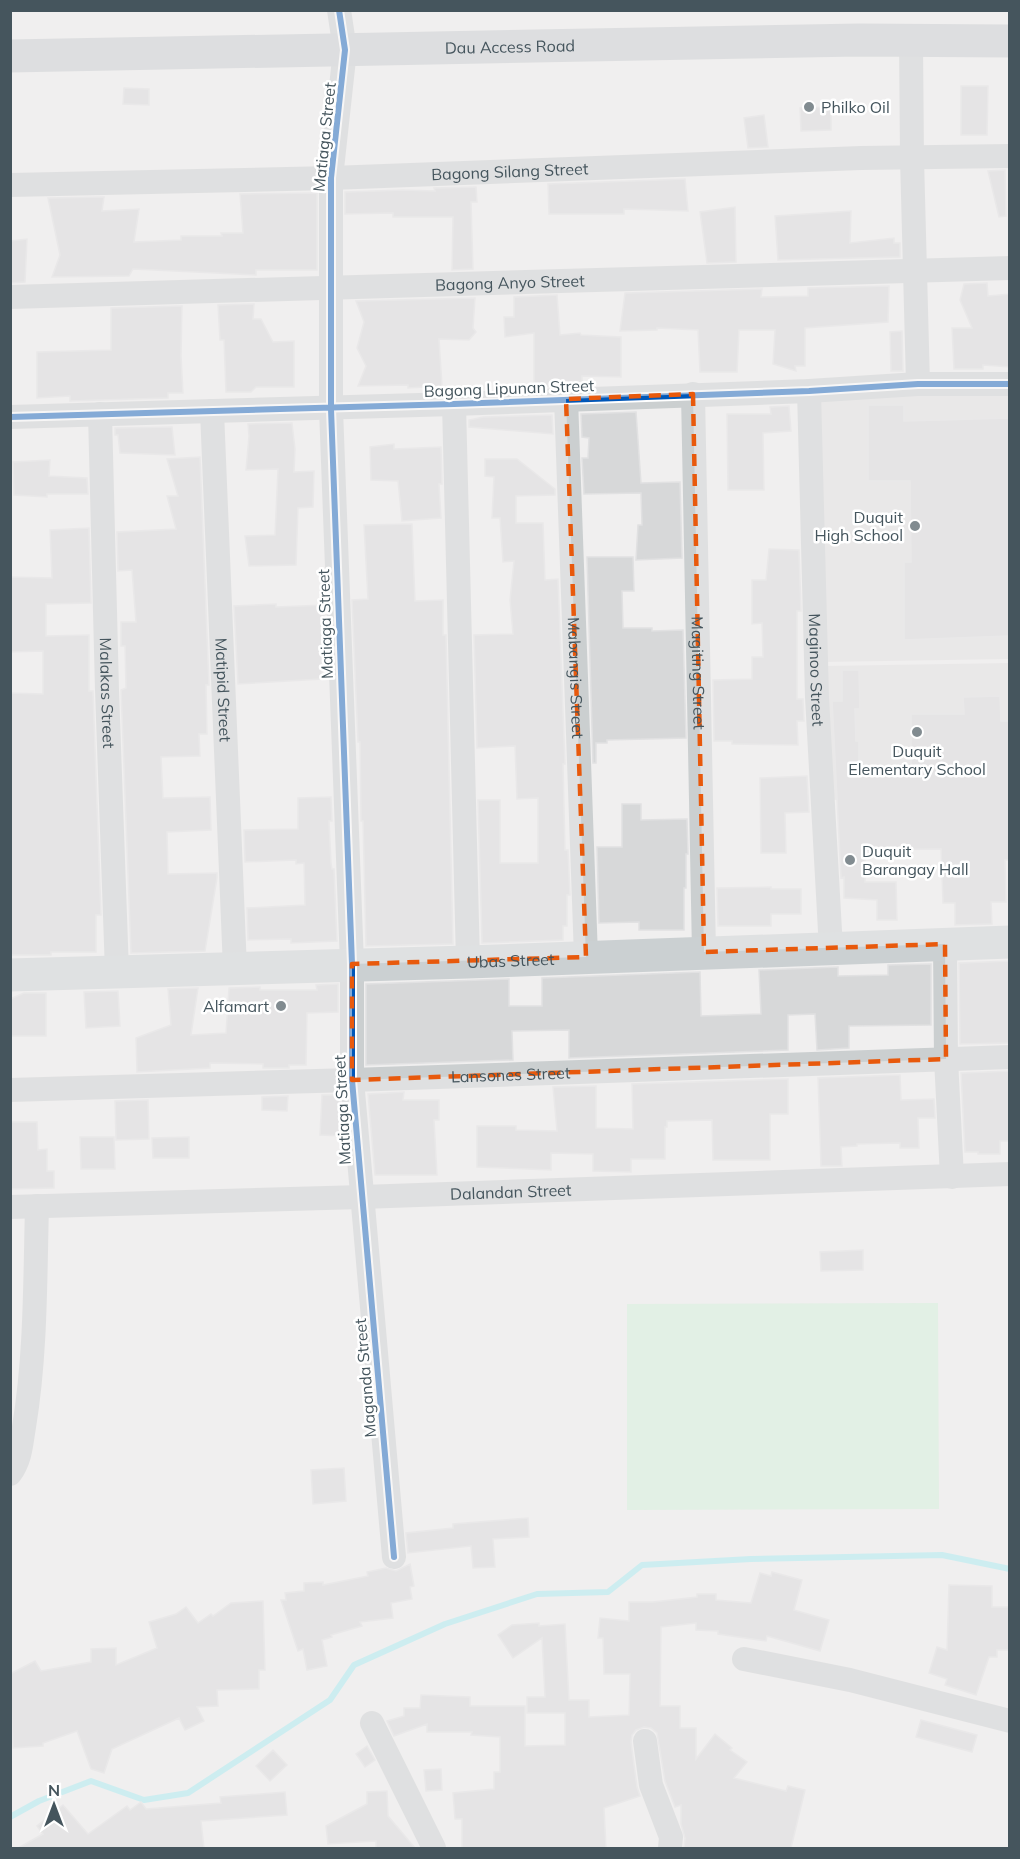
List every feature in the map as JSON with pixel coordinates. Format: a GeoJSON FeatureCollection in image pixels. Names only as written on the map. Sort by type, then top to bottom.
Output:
{"type":"FeatureCollection","features":[{"type":"Feature","properties":{"kind":"main road","name":"Dau Access Road"},"geometry":{"type":"LineString","coordinates":[[10,56],[848,40],[1010,41]]}},
{"type":"Feature","properties":{"kind":"street","name":"Matiaga Street"},"geometry":{"type":"LineString","coordinates":[[339,10],[345,50],[331,178],[331,409],[352,964],[352,1080],[362,1197]]}},
{"type":"Feature","properties":{"kind":"street"},"geometry":{"type":"LineString","coordinates":[[911,41],[918,384]]}},
{"type":"Feature","properties":{"kind":"street","name":"Bagong Silang Street"},"geometry":{"type":"LineString","coordinates":[[10,185],[331,178],[861,158],[1010,156]]}},
{"type":"Feature","properties":{"kind":"street","name":"Bagong Anyo Street"},"geometry":{"type":"LineString","coordinates":[[10,297],[1010,268]]}},
{"type":"Feature","properties":{"kind":"street","name":"Bagong Lipunan Street"},"geometry":{"type":"LineString","coordinates":[[10,417],[331,409],[809,391],[918,384],[1010,384]]}},
{"type":"Feature","properties":{"kind":"street","name":"Maginoo Street"},"geometry":{"type":"LineString","coordinates":[[809,391],[817,697],[831,950]]}},
{"type":"Feature","properties":{"kind":"street","name":"Magiting Street"},"geometry":{"type":"LineString","coordinates":[[693,394],[704,952]]}},
{"type":"Feature","properties":{"kind":"street","name":"Mabangis Street"},"geometry":{"type":"LineString","coordinates":[[566,399],[586,957]]}},
{"type":"Feature","properties":{"kind":"street"},"geometry":{"type":"LineString","coordinates":[[454,404],[468,962]]}},
{"type":"Feature","properties":{"kind":"street","name":"Matipid Street"},"geometry":{"type":"LineString","coordinates":[[212,411],[235,969]]}},
{"type":"Feature","properties":{"kind":"street","name":"Malakas Street"},"geometry":{"type":"LineString","coordinates":[[100,414],[117,972]]}},
{"type":"Feature","properties":{"kind":"street","name":"Ubas Street"},"geometry":{"type":"LineString","coordinates":[[10,975],[468,962],[1010,942]]}},
{"type":"Feature","properties":{"kind":"street"},"geometry":{"type":"LineString","coordinates":[[945,944],[946,1059],[952,1177]]}},
{"type":"Feature","properties":{"kind":"street","name":"Lansones Street"},"geometry":{"type":"LineString","coordinates":[[10,1090],[1010,1057]]}},
{"type":"Feature","properties":{"kind":"street","name":"Dalandan Street"},"geometry":{"type":"LineString","coordinates":[[10,1207],[1010,1174]]}},
{"type":"Feature","properties":{"kind":"street","name":"Maganda Street"},"geometry":{"type":"LineString","coordinates":[[362,1197],[394,1557]]}},
{"type":"Feature","properties":{"kind":"street"},"geometry":{"type":"LineString","coordinates":[[10,1474],[18,1463],[30,1392],[37,1206]]}},
{"type":"Feature","properties":{"kind":"street"},"geometry":{"type":"LineString","coordinates":[[744,1659],[850,1680],[1010,1721]]}},
{"type":"Feature","properties":{"kind":"street"},"geometry":{"type":"LineString","coordinates":[[372,1723],[434,1848]]}},
{"type":"Feature","properties":{"kind":"street"},"geometry":{"type":"LineString","coordinates":[[645,1741],[651,1785],[671,1837],[670,1848]]}},
{"type":"Feature","properties":{"kind":"highlighted area"},"geometry":{"type":"Polygon","coordinates":[[[693,394],[704,952],[945,944],[946,1059],[352,1080],[352,964],[586,957],[566,399],[693,394]]]}},
{"type":"Feature","properties":{"kind":"shaded area","name":"Duquit High School"},"geometry":{"type":"Polygon","coordinates":[[[1009,390],[1009,659],[823,662],[817,394],[1009,390]]]}},
{"type":"Feature","properties":{"kind":"shaded area","name":"Duquit Elementary School"},"geometry":{"type":"Polygon","coordinates":[[[1009,663],[1009,797],[826,800],[824,666],[1009,663]]]}},
{"type":"Feature","properties":{"kind":"green space"},"geometry":{"type":"Polygon","coordinates":[[[938,1303],[939,1509],[627,1510],[627,1304],[938,1303]]]}},
{"type":"Feature","properties":{"kind":"building"},"geometry":{"type":"Polygon","coordinates":[[[961,86],[988,86],[987,135],[961,135],[961,86]]]}},
{"type":"Feature","properties":{"kind":"building"},"geometry":{"type":"Polygon","coordinates":[[[124,88],[149,89],[149,105],[123,104],[124,88]]]}},
{"type":"Feature","properties":{"kind":"building"},"geometry":{"type":"Polygon","coordinates":[[[831,107],[831,130],[801,131],[800,108],[831,107]]]}},
{"type":"Feature","properties":{"kind":"building"},"geometry":{"type":"Polygon","coordinates":[[[764,115],[768,147],[748,148],[744,118],[764,115]]]}},
{"type":"Feature","properties":{"kind":"building"},"geometry":{"type":"Polygon","coordinates":[[[1005,170],[1006,216],[999,217],[988,171],[1005,170]]]}},
{"type":"Feature","properties":{"kind":"building"},"geometry":{"type":"Polygon","coordinates":[[[685,179],[688,211],[624,209],[624,214],[549,214],[548,184],[685,179]]]}},
{"type":"Feature","properties":{"kind":"building"},"geometry":{"type":"Polygon","coordinates":[[[476,187],[477,202],[471,202],[473,269],[452,270],[453,217],[393,217],[393,213],[345,214],[345,192],[435,191],[434,188],[476,187]]]}},
{"type":"Feature","properties":{"kind":"building"},"geometry":{"type":"Polygon","coordinates":[[[317,193],[317,270],[256,270],[256,275],[133,269],[129,276],[52,277],[60,255],[48,198],[104,197],[102,211],[139,209],[134,242],[181,240],[181,236],[222,236],[221,233],[243,233],[240,194],[317,193]]]}},
{"type":"Feature","properties":{"kind":"building"},"geometry":{"type":"Polygon","coordinates":[[[735,207],[736,262],[707,263],[700,212],[735,207]]]}},
{"type":"Feature","properties":{"kind":"building"},"geometry":{"type":"Polygon","coordinates":[[[851,211],[850,243],[894,238],[894,243],[900,243],[900,257],[778,260],[775,216],[851,211]]]}},
{"type":"Feature","properties":{"kind":"building"},"geometry":{"type":"Polygon","coordinates":[[[27,239],[25,282],[10,283],[10,241],[27,239]]]}},
{"type":"Feature","properties":{"kind":"building"},"geometry":{"type":"Polygon","coordinates":[[[987,283],[988,296],[1010,294],[1010,367],[983,365],[983,369],[954,369],[952,328],[972,328],[960,300],[964,284],[987,283]]]}},
{"type":"Feature","properties":{"kind":"building"},"geometry":{"type":"Polygon","coordinates":[[[889,286],[888,322],[805,328],[805,366],[795,366],[796,371],[773,364],[775,330],[739,330],[737,372],[700,372],[698,330],[657,328],[657,330],[620,331],[625,293],[762,289],[761,297],[808,296],[808,288],[889,286]]]}},
{"type":"Feature","properties":{"kind":"building"},"geometry":{"type":"Polygon","coordinates":[[[557,295],[560,335],[580,333],[581,335],[621,337],[621,377],[582,376],[582,381],[565,382],[562,386],[534,387],[534,333],[505,337],[504,317],[514,317],[514,297],[557,295]]]}},
{"type":"Feature","properties":{"kind":"building"},"geometry":{"type":"Polygon","coordinates":[[[475,298],[473,328],[476,332],[469,340],[439,339],[442,386],[408,388],[408,385],[358,386],[366,366],[357,348],[364,322],[356,301],[475,298]]]}},
{"type":"Feature","properties":{"kind":"building"},"geometry":{"type":"Polygon","coordinates":[[[254,304],[253,319],[261,319],[273,342],[294,341],[294,387],[256,387],[251,392],[226,392],[224,340],[220,340],[218,305],[254,304]]]}},
{"type":"Feature","properties":{"kind":"building"},"geometry":{"type":"Polygon","coordinates":[[[182,306],[183,393],[168,393],[168,398],[70,401],[70,396],[37,398],[37,352],[111,350],[111,308],[182,306]]]}},
{"type":"Feature","properties":{"kind":"building"},"geometry":{"type":"Polygon","coordinates":[[[902,331],[903,371],[891,371],[890,332],[902,331]]]}},
{"type":"Feature","properties":{"kind":"building"},"geometry":{"type":"Polygon","coordinates":[[[868,405],[904,405],[904,421],[1010,418],[1010,636],[904,640],[904,562],[911,562],[910,481],[868,481],[868,405]]]}},
{"type":"Feature","properties":{"kind":"building"},"geometry":{"type":"Polygon","coordinates":[[[789,406],[791,431],[763,433],[764,490],[728,490],[727,414],[771,414],[770,407],[789,406]]]}},
{"type":"Feature","properties":{"kind":"building"},"geometry":{"type":"Polygon","coordinates":[[[636,412],[641,483],[680,482],[682,558],[636,560],[638,525],[642,525],[641,493],[584,494],[582,458],[588,458],[589,438],[582,437],[581,414],[636,412]]]}},
{"type":"Feature","properties":{"kind":"building"},"geometry":{"type":"Polygon","coordinates":[[[552,415],[553,434],[469,427],[469,420],[483,417],[552,415]]]}},
{"type":"Feature","properties":{"kind":"building"},"geometry":{"type":"Polygon","coordinates":[[[292,423],[295,449],[294,472],[314,471],[313,507],[298,508],[296,565],[249,566],[245,536],[275,535],[278,469],[246,470],[248,424],[292,423]]]}},
{"type":"Feature","properties":{"kind":"building"},"geometry":{"type":"Polygon","coordinates":[[[172,427],[175,455],[120,453],[115,428],[172,427]]]}},
{"type":"Feature","properties":{"kind":"building"},"geometry":{"type":"Polygon","coordinates":[[[394,444],[394,449],[441,447],[442,484],[439,484],[441,518],[402,521],[398,481],[371,480],[370,447],[394,444]]]}},
{"type":"Feature","properties":{"kind":"building"},"geometry":{"type":"Polygon","coordinates":[[[200,457],[209,685],[206,685],[207,734],[199,734],[200,756],[161,757],[163,798],[210,797],[211,830],[167,832],[168,874],[217,873],[217,878],[205,951],[131,953],[121,690],[126,688],[125,646],[121,646],[121,622],[136,622],[132,570],[118,571],[117,532],[176,529],[167,496],[178,496],[167,459],[200,457]]]}},
{"type":"Feature","properties":{"kind":"building"},"geometry":{"type":"Polygon","coordinates":[[[485,459],[517,459],[555,489],[555,495],[516,496],[516,523],[543,523],[545,580],[558,579],[565,764],[563,764],[565,850],[568,850],[570,895],[567,895],[567,926],[563,926],[563,940],[482,943],[478,800],[500,800],[500,863],[538,863],[538,798],[517,799],[515,746],[477,748],[474,635],[513,634],[510,600],[514,561],[503,562],[500,518],[492,518],[494,477],[485,476],[485,459]]]}},
{"type":"Feature","properties":{"kind":"building"},"geometry":{"type":"Polygon","coordinates":[[[50,460],[49,476],[87,478],[88,494],[47,494],[47,497],[14,495],[13,462],[50,460]]]}},
{"type":"Feature","properties":{"kind":"building"},"geometry":{"type":"Polygon","coordinates":[[[412,524],[415,601],[443,600],[443,635],[446,635],[453,944],[366,946],[360,742],[358,742],[352,600],[368,599],[364,525],[412,524]]]}},
{"type":"Feature","properties":{"kind":"building"},"geometry":{"type":"Polygon","coordinates":[[[89,528],[91,603],[46,604],[46,636],[89,635],[89,691],[93,691],[101,915],[96,915],[96,952],[10,955],[10,693],[43,694],[43,651],[10,652],[10,577],[52,578],[50,530],[89,528]]]}},
{"type":"Feature","properties":{"kind":"building"},"geometry":{"type":"Polygon","coordinates":[[[769,549],[799,550],[801,611],[797,611],[797,699],[803,699],[804,721],[797,721],[798,745],[732,744],[732,741],[714,741],[713,680],[752,679],[752,657],[763,657],[762,623],[752,624],[752,580],[766,580],[769,549]]]}},
{"type":"Feature","properties":{"kind":"building"},"geometry":{"type":"Polygon","coordinates":[[[587,557],[633,557],[634,591],[622,591],[623,628],[652,628],[652,631],[683,630],[686,738],[607,740],[607,743],[596,743],[596,763],[593,763],[587,557]]]}},
{"type":"Feature","properties":{"kind":"building"},"geometry":{"type":"Polygon","coordinates":[[[276,604],[276,607],[324,605],[326,641],[321,641],[322,679],[238,684],[234,606],[276,604]]]}},
{"type":"Feature","properties":{"kind":"building"},"geometry":{"type":"Polygon","coordinates":[[[842,670],[859,670],[860,709],[855,709],[856,741],[859,741],[859,768],[911,767],[911,714],[964,714],[963,697],[1000,696],[1001,721],[1010,721],[1010,860],[1005,860],[1006,902],[991,902],[992,924],[955,925],[955,903],[943,903],[941,849],[865,850],[865,882],[896,882],[897,920],[877,920],[877,900],[844,898],[832,701],[842,701],[842,670]]]}},
{"type":"Feature","properties":{"kind":"building"},"geometry":{"type":"Polygon","coordinates":[[[807,776],[809,812],[785,813],[786,853],[761,853],[760,778],[807,776]]]}},
{"type":"Feature","properties":{"kind":"building"},"geometry":{"type":"Polygon","coordinates":[[[331,797],[332,821],[329,821],[337,941],[291,943],[291,939],[248,940],[247,908],[305,905],[304,863],[296,864],[296,860],[245,862],[244,830],[298,829],[298,798],[331,797]]]}},
{"type":"Feature","properties":{"kind":"building"},"geometry":{"type":"Polygon","coordinates":[[[622,804],[641,804],[641,820],[687,819],[688,854],[686,854],[686,888],[684,888],[684,930],[639,930],[639,922],[599,923],[597,847],[622,847],[622,804]]]}},
{"type":"Feature","properties":{"kind":"building"},"geometry":{"type":"Polygon","coordinates":[[[771,887],[771,889],[801,889],[801,914],[771,914],[771,926],[718,926],[717,888],[771,887]]]}},
{"type":"Feature","properties":{"kind":"building"},"geometry":{"type":"Polygon","coordinates":[[[1010,961],[1010,1043],[960,1044],[959,963],[1010,961]]]}},
{"type":"Feature","properties":{"kind":"building"},"geometry":{"type":"Polygon","coordinates":[[[931,964],[931,1025],[849,1026],[849,1048],[817,1050],[815,1014],[788,1015],[788,1050],[569,1058],[569,1030],[512,1031],[513,1060],[366,1065],[366,984],[509,979],[509,1006],[542,1006],[542,978],[700,972],[701,1016],[761,1014],[759,970],[838,967],[838,976],[888,975],[888,965],[931,964]]]}},
{"type":"Feature","properties":{"kind":"building"},"geometry":{"type":"Polygon","coordinates":[[[338,984],[338,1012],[307,1013],[306,1065],[289,1065],[289,1068],[263,1068],[263,1064],[210,1063],[210,1068],[137,1072],[136,1038],[171,1025],[168,989],[198,988],[191,1035],[226,1033],[229,988],[317,990],[316,985],[338,984]]]}},
{"type":"Feature","properties":{"kind":"building"},"geometry":{"type":"Polygon","coordinates":[[[118,991],[120,1026],[86,1028],[84,992],[118,991]]]}},
{"type":"Feature","properties":{"kind":"building"},"geometry":{"type":"Polygon","coordinates":[[[24,993],[46,993],[46,1036],[10,1036],[10,999],[24,993]]]}},
{"type":"Feature","properties":{"kind":"building"},"geometry":{"type":"Polygon","coordinates":[[[1010,1071],[1010,1141],[1000,1141],[1000,1154],[965,1152],[961,1073],[1010,1071]]]}},
{"type":"Feature","properties":{"kind":"building"},"geometry":{"type":"Polygon","coordinates":[[[900,1075],[901,1100],[934,1099],[935,1118],[918,1118],[919,1148],[900,1148],[900,1143],[857,1144],[857,1146],[841,1147],[842,1166],[821,1166],[818,1078],[900,1075]]]}},
{"type":"Feature","properties":{"kind":"building"},"geometry":{"type":"Polygon","coordinates":[[[788,1079],[788,1114],[770,1114],[770,1160],[713,1160],[712,1120],[667,1121],[665,1159],[631,1159],[631,1172],[593,1171],[593,1154],[551,1153],[551,1170],[477,1167],[477,1126],[516,1126],[516,1130],[557,1131],[553,1087],[596,1086],[596,1128],[633,1129],[632,1084],[788,1079]]]}},
{"type":"Feature","properties":{"kind":"building"},"geometry":{"type":"Polygon","coordinates":[[[404,1092],[403,1100],[439,1100],[439,1120],[434,1120],[437,1175],[375,1175],[368,1094],[404,1092]]]}},
{"type":"Feature","properties":{"kind":"building"},"geometry":{"type":"Polygon","coordinates":[[[322,1095],[339,1095],[343,1136],[320,1135],[322,1095]]]}},
{"type":"Feature","properties":{"kind":"building"},"geometry":{"type":"Polygon","coordinates":[[[288,1096],[287,1111],[262,1110],[262,1097],[288,1096]]]}},
{"type":"Feature","properties":{"kind":"building"},"geometry":{"type":"Polygon","coordinates":[[[148,1100],[149,1139],[116,1140],[115,1101],[148,1100]]]}},
{"type":"Feature","properties":{"kind":"building"},"geometry":{"type":"Polygon","coordinates":[[[10,1122],[37,1122],[38,1150],[47,1149],[47,1171],[54,1171],[54,1188],[10,1189],[10,1122]]]}},
{"type":"Feature","properties":{"kind":"building"},"geometry":{"type":"Polygon","coordinates":[[[80,1137],[114,1137],[115,1169],[81,1169],[80,1137]]]}},
{"type":"Feature","properties":{"kind":"building"},"geometry":{"type":"Polygon","coordinates":[[[189,1137],[189,1158],[153,1158],[152,1138],[189,1137]]]}},
{"type":"Feature","properties":{"kind":"building"},"geometry":{"type":"Polygon","coordinates":[[[863,1250],[863,1270],[821,1271],[820,1252],[863,1250]]]}},
{"type":"Feature","properties":{"kind":"building"},"geometry":{"type":"Polygon","coordinates":[[[344,1468],[346,1501],[313,1504],[311,1470],[344,1468]]]}},
{"type":"Feature","properties":{"kind":"building"},"geometry":{"type":"Polygon","coordinates":[[[528,1518],[529,1537],[493,1539],[495,1567],[473,1568],[471,1546],[408,1553],[406,1533],[453,1528],[453,1524],[528,1518]]]}},
{"type":"Feature","properties":{"kind":"building"},"geometry":{"type":"Polygon","coordinates":[[[410,1564],[414,1586],[410,1587],[412,1599],[391,1603],[393,1618],[360,1622],[362,1626],[322,1640],[327,1666],[307,1670],[303,1649],[298,1651],[281,1600],[286,1600],[285,1593],[304,1591],[304,1583],[323,1582],[323,1585],[368,1576],[367,1572],[386,1568],[396,1571],[410,1564]]]}},
{"type":"Feature","properties":{"kind":"building"},"geometry":{"type":"Polygon","coordinates":[[[772,1572],[802,1580],[794,1610],[829,1620],[820,1651],[767,1636],[766,1641],[718,1634],[718,1631],[696,1630],[696,1623],[661,1627],[660,1706],[680,1706],[680,1728],[696,1728],[696,1759],[715,1734],[732,1748],[730,1750],[747,1762],[734,1778],[786,1791],[788,1786],[805,1790],[791,1848],[684,1848],[681,1805],[675,1807],[665,1781],[657,1733],[651,1728],[644,1727],[636,1730],[631,1742],[640,1796],[604,1808],[606,1848],[462,1848],[462,1819],[455,1819],[453,1793],[494,1789],[494,1772],[500,1772],[500,1737],[471,1735],[472,1732],[427,1732],[427,1724],[394,1736],[387,1721],[404,1716],[404,1708],[420,1708],[421,1695],[470,1697],[470,1706],[525,1706],[525,1746],[565,1745],[565,1713],[527,1713],[527,1697],[545,1697],[542,1638],[513,1658],[498,1635],[512,1625],[565,1624],[569,1700],[589,1700],[589,1717],[629,1715],[630,1674],[604,1674],[603,1638],[598,1638],[600,1618],[629,1621],[629,1602],[697,1597],[697,1594],[716,1594],[716,1600],[751,1603],[760,1573],[771,1576],[772,1572]]]}},
{"type":"Feature","properties":{"kind":"building"},"geometry":{"type":"Polygon","coordinates":[[[949,1585],[992,1586],[992,1607],[1010,1607],[1010,1650],[997,1650],[997,1657],[989,1657],[976,1695],[945,1685],[947,1679],[929,1673],[937,1647],[947,1650],[949,1585]]]}},
{"type":"Feature","properties":{"kind":"building"},"geometry":{"type":"Polygon","coordinates":[[[263,1601],[265,1670],[259,1670],[259,1689],[217,1690],[218,1706],[197,1707],[204,1721],[185,1730],[179,1718],[112,1749],[104,1773],[91,1769],[77,1731],[43,1743],[43,1746],[13,1748],[10,1674],[35,1661],[41,1671],[91,1662],[91,1649],[116,1648],[116,1665],[157,1648],[149,1622],[176,1614],[186,1607],[198,1623],[231,1603],[263,1601]]]}},
{"type":"Feature","properties":{"kind":"building"},"geometry":{"type":"Polygon","coordinates":[[[921,1720],[977,1735],[972,1752],[916,1737],[921,1720]]]}},
{"type":"Feature","properties":{"kind":"building"},"geometry":{"type":"Polygon","coordinates":[[[367,1746],[375,1760],[365,1767],[356,1754],[367,1746]]]}},
{"type":"Feature","properties":{"kind":"building"},"geometry":{"type":"Polygon","coordinates":[[[273,1750],[287,1765],[270,1781],[256,1766],[273,1750]]]}},
{"type":"Feature","properties":{"kind":"building"},"geometry":{"type":"Polygon","coordinates":[[[441,1769],[442,1790],[426,1791],[424,1770],[441,1769]]]}},
{"type":"Feature","properties":{"kind":"building"},"geometry":{"type":"Polygon","coordinates":[[[387,1791],[388,1816],[415,1848],[376,1848],[376,1841],[328,1844],[326,1826],[367,1804],[367,1792],[387,1791]]]}},
{"type":"Feature","properties":{"kind":"building"},"geometry":{"type":"Polygon","coordinates":[[[285,1792],[287,1815],[201,1821],[204,1848],[18,1848],[43,1834],[37,1826],[63,1805],[88,1834],[127,1806],[130,1810],[141,1802],[146,1809],[221,1803],[220,1797],[285,1792]]]}},
{"type":"Feature","properties":{"kind":"waterway"},"geometry":{"type":"LineString","coordinates":[[10,1817],[39,1801],[91,1781],[144,1800],[188,1793],[330,1700],[354,1665],[445,1624],[537,1594],[608,1592],[642,1565],[751,1559],[942,1555],[1010,1569]]}},
{"type":"Feature","properties":{"kind":"cycle path"},"geometry":{"type":"LineString","coordinates":[[339,10],[345,50],[331,178],[331,409],[352,964],[352,1080],[394,1557]]}},
{"type":"Feature","properties":{"kind":"cycle path"},"geometry":{"type":"LineString","coordinates":[[10,417],[454,404],[809,391],[918,384],[1010,384]]}},
{"type":"Feature","properties":{"kind":"place","name":"Philko Oil"},"geometry":{"type":"Point","coordinates":[809,107]}},
{"type":"Feature","properties":{"kind":"place","name":"Duquit High School"},"geometry":{"type":"Point","coordinates":[915,526]}},
{"type":"Feature","properties":{"kind":"place","name":"Duquit Elementary School"},"geometry":{"type":"Point","coordinates":[917,732]}},
{"type":"Feature","properties":{"kind":"place","name":"Duquit Barangay Hall"},"geometry":{"type":"Point","coordinates":[850,860]}},
{"type":"Feature","properties":{"kind":"place","name":"Alfamart"},"geometry":{"type":"Point","coordinates":[281,1006]}}]}
